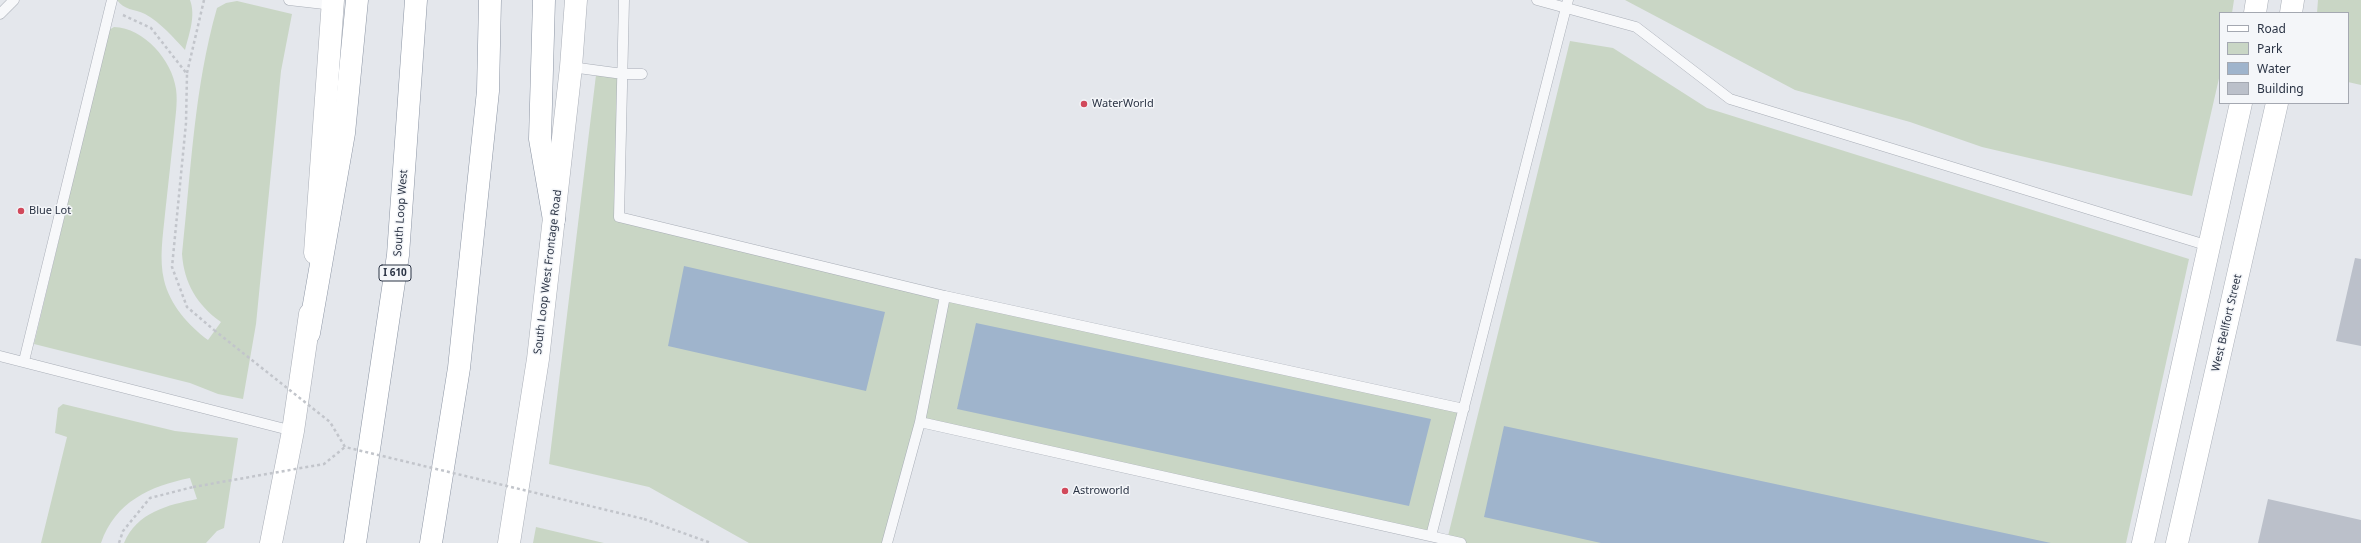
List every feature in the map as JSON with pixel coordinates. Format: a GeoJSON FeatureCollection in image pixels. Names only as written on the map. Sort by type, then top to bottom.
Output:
{"type":"FeatureCollection","features":[{"type":"Feature","properties":{"kind":"main road"},"geometry":{"type":"LineString","coordinates":[[271,543],[344,133],[357,0]]}},
{"type":"Feature","properties":{"kind":"main road","name":"South Loop West"},"geometry":{"type":"LineString","coordinates":[[355,543],[398,255],[416,0]]}},
{"type":"Feature","properties":{"kind":"main road"},"geometry":{"type":"LineString","coordinates":[[431,543],[460,368],[488,91],[490,0]]}},
{"type":"Feature","properties":{"kind":"main road"},"geometry":{"type":"LineString","coordinates":[[544,0],[540,139],[554,220]]}},
{"type":"Feature","properties":{"kind":"main road","name":"South Loop West Frontage Road"},"geometry":{"type":"LineString","coordinates":[[509,543],[538,359],[571,66],[576,0]]}},
{"type":"Feature","properties":{"kind":"main road"},"geometry":{"type":"LineString","coordinates":[[2255,12],[2257,0]]}},
{"type":"Feature","properties":{"kind":"main road"},"geometry":{"type":"LineString","coordinates":[[2291,12],[2293,0]]}},
{"type":"Feature","properties":{"kind":"main road"},"geometry":{"type":"LineString","coordinates":[[309,333],[333,2]]}},
{"type":"Feature","properties":{"kind":"main road"},"geometry":{"type":"LineString","coordinates":[[2143,543],[2242,104]]}},
{"type":"Feature","properties":{"kind":"main road","name":"West Bellfort Street"},"geometry":{"type":"LineString","coordinates":[[2177,543],[2277,104]]}},
{"type":"Feature","properties":{"kind":"lane"},"geometry":{"type":"LineString","coordinates":[[0,14],[14,0]]}},
{"type":"Feature","properties":{"kind":"lane"},"geometry":{"type":"LineString","coordinates":[[289,0],[333,2]]}},
{"type":"Feature","properties":{"kind":"lane"},"geometry":{"type":"LineString","coordinates":[[624,0],[619,217],[945,296],[1464,409]]}},
{"type":"Feature","properties":{"kind":"lane"},"geometry":{"type":"LineString","coordinates":[[1537,0],[1567,4],[1636,28],[1730,99],[2209,246]]}},
{"type":"Feature","properties":{"kind":"lane"},"geometry":{"type":"LineString","coordinates":[[24,362],[111,4]]}},
{"type":"Feature","properties":{"kind":"lane"},"geometry":{"type":"LineString","coordinates":[[1431,536],[1567,4]]}},
{"type":"Feature","properties":{"kind":"lane"},"geometry":{"type":"LineString","coordinates":[[571,66],[623,74],[642,74]]}},
{"type":"Feature","properties":{"kind":"lane"},"geometry":{"type":"LineString","coordinates":[[887,543],[920,422],[945,296]]}},
{"type":"Feature","properties":{"kind":"lane"},"geometry":{"type":"LineString","coordinates":[[0,356],[292,431]]}},
{"type":"Feature","properties":{"kind":"lane"},"geometry":{"type":"LineString","coordinates":[[920,422],[1461,543]]}},
{"type":"Feature","properties":{"kind":"path"},"geometry":{"type":"LineString","coordinates":[[204,0],[187,74],[186,123],[172,266],[187,307],[330,422],[345,447],[644,519],[711,543]]}},
{"type":"Feature","properties":{"kind":"path"},"geometry":{"type":"LineString","coordinates":[[111,4],[151,28],[187,74]]}},
{"type":"Feature","properties":{"kind":"path"},"geometry":{"type":"LineString","coordinates":[[119,543],[123,531],[150,498],[193,487],[324,464],[345,447]]}},
{"type":"Feature","properties":{"kind":"green space"},"geometry":{"type":"Polygon","coordinates":[[[117,0],[190,0],[192,6],[192,19],[185,50],[156,22],[145,14],[126,8],[117,0]]]}},
{"type":"Feature","properties":{"kind":"green space"},"geometry":{"type":"Polygon","coordinates":[[[1625,0],[2234,0],[2232,12],[2219,12],[2219,78],[2192,196],[1982,147],[1910,122],[1795,90],[1625,0]]]}},
{"type":"Feature","properties":{"kind":"green space"},"geometry":{"type":"Polygon","coordinates":[[[2318,0],[2361,0],[2361,85],[2349,82],[2349,12],[2317,12],[2318,0]]]}},
{"type":"Feature","properties":{"kind":"green space"},"geometry":{"type":"Polygon","coordinates":[[[237,1],[292,14],[281,71],[256,324],[243,399],[218,394],[190,383],[34,344],[109,30],[114,27],[136,33],[146,39],[155,48],[169,67],[176,89],[177,100],[162,247],[162,264],[167,289],[175,306],[181,314],[208,340],[221,322],[205,308],[193,292],[183,265],[182,254],[194,130],[209,38],[217,8],[226,3],[237,1]]]}},
{"type":"Feature","properties":{"kind":"green space"},"geometry":{"type":"Polygon","coordinates":[[[1570,41],[1613,48],[1707,108],[2189,259],[2126,543],[1462,543],[1447,540],[1570,41]]]}},
{"type":"Feature","properties":{"kind":"green space"},"geometry":{"type":"Polygon","coordinates":[[[623,74],[619,217],[1464,409],[1431,536],[920,422],[887,543],[749,543],[649,487],[549,464],[596,75],[623,74]]]}},
{"type":"Feature","properties":{"kind":"green space"},"geometry":{"type":"Polygon","coordinates":[[[63,404],[175,431],[238,438],[224,528],[217,531],[206,543],[124,543],[130,532],[145,517],[165,507],[197,499],[190,478],[161,486],[136,498],[115,517],[107,529],[101,543],[41,543],[67,437],[55,433],[58,408],[63,404]]]}},
{"type":"Feature","properties":{"kind":"green space"},"geometry":{"type":"Polygon","coordinates":[[[536,527],[604,543],[533,543],[536,527]]]}},
{"type":"Feature","properties":{"kind":"water"},"geometry":{"type":"Polygon","coordinates":[[[684,266],[885,312],[866,391],[668,346],[684,266]]]}},
{"type":"Feature","properties":{"kind":"water"},"geometry":{"type":"Polygon","coordinates":[[[976,323],[1431,419],[1409,506],[957,409],[976,323]]]}},
{"type":"Feature","properties":{"kind":"water"},"geometry":{"type":"Polygon","coordinates":[[[1504,426],[2051,543],[1601,543],[1484,517],[1504,426]]]}},
{"type":"Feature","properties":{"kind":"building"},"geometry":{"type":"Polygon","coordinates":[[[2355,258],[2361,259],[2361,346],[2336,341],[2355,258]]]}},
{"type":"Feature","properties":{"kind":"building"},"geometry":{"type":"Polygon","coordinates":[[[2268,499],[2361,520],[2361,543],[2258,543],[2268,499]]]}},
{"type":"Feature","properties":{"kind":"place","name":"WaterWorld"},"geometry":{"type":"Point","coordinates":[1084,104]}},
{"type":"Feature","properties":{"kind":"place","name":"Blue Lot"},"geometry":{"type":"Point","coordinates":[21,211]}},
{"type":"Feature","properties":{"kind":"place","name":"Astroworld"},"geometry":{"type":"Point","coordinates":[1065,491]}}]}
